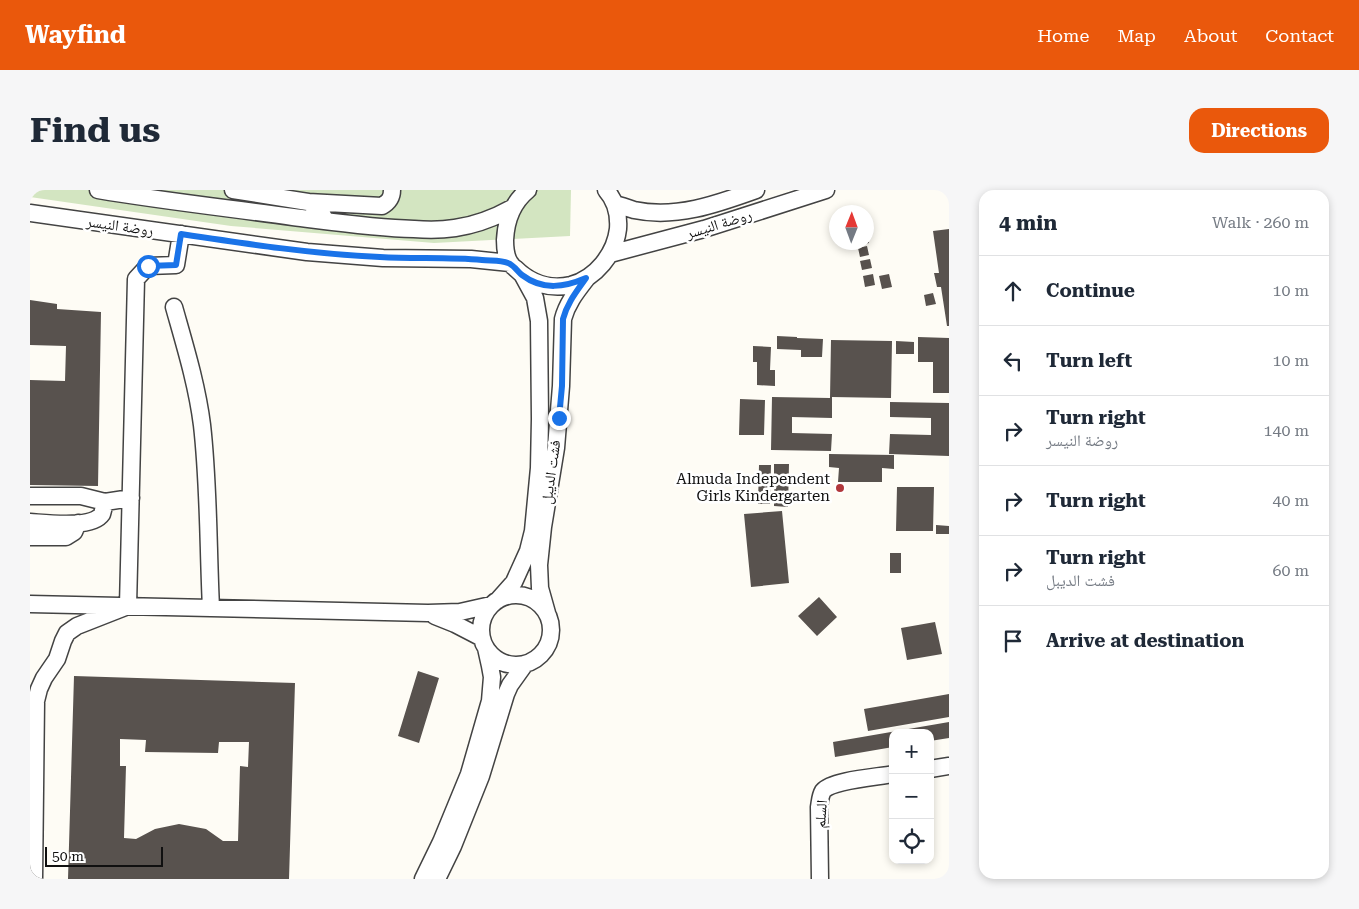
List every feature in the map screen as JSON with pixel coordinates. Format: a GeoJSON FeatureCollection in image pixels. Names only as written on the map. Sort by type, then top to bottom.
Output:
{"type":"FeatureCollection","features":[{"type":"Feature","properties":{"kind":"street"},"geometry":{"type":"LineString","coordinates":[[98,190],[364,226],[402,229],[434,230],[474,225],[494,218],[512,208]]}},
{"type":"Feature","properties":{"kind":"street"},"geometry":{"type":"LineString","coordinates":[[233,190],[308,202],[382,206],[391,198],[392,190]]}},
{"type":"Feature","properties":{"kind":"street"},"geometry":{"type":"LineString","coordinates":[[528,190],[512,208],[506,226],[505,245],[510,263],[523,276],[538,284],[555,287],[571,284],[586,278],[600,267],[610,254],[617,238],[618,221],[616,204],[606,190]]}},
{"type":"Feature","properties":{"kind":"street","name":"روضة النيسر"},"geometry":{"type":"LineString","coordinates":[[616,204],[634,210],[649,212],[685,211],[702,208],[756,190]]}},
{"type":"Feature","properties":{"kind":"street","name":"روضة النيسر"},"geometry":{"type":"LineString","coordinates":[[610,254],[697,231],[826,190]]}},
{"type":"Feature","properties":{"kind":"street"},"geometry":{"type":"LineString","coordinates":[[308,202],[319,210],[326,221]]}},
{"type":"Feature","properties":{"kind":"street","name":"روضة النيسر"},"geometry":{"type":"LineString","coordinates":[[30,213],[307,252],[383,258],[471,259],[510,263]]}},
{"type":"Feature","properties":{"kind":"street"},"geometry":{"type":"LineString","coordinates":[[128,606],[136,279],[148,266],[176,265],[181,234]]}},
{"type":"Feature","properties":{"kind":"street","name":"فشت الديبل"},"geometry":{"type":"LineString","coordinates":[[494,602],[514,582],[528,551],[539,468],[539,321],[535,298],[523,276]]}},
{"type":"Feature","properties":{"kind":"street","name":"فشت الديبل"},"geometry":{"type":"LineString","coordinates":[[547,613],[540,588],[539,565],[543,527],[556,448],[562,386],[563,319],[571,299],[586,278]]}},
{"type":"Feature","properties":{"kind":"street"},"geometry":{"type":"LineString","coordinates":[[174,307],[190,360],[202,424],[207,478],[211,608]]}},
{"type":"Feature","properties":{"kind":"street"},"geometry":{"type":"LineString","coordinates":[[30,496],[81,496],[105,502],[131,498]]}},
{"type":"Feature","properties":{"kind":"street"},"geometry":{"type":"LineString","coordinates":[[30,522],[78,523],[92,521],[101,514],[105,502]]}},
{"type":"Feature","properties":{"kind":"street"},"geometry":{"type":"LineString","coordinates":[[30,537],[66,538],[74,532],[78,523]]}},
{"type":"Feature","properties":{"kind":"street"},"geometry":{"type":"LineString","coordinates":[[30,604],[428,613],[460,612],[507,596],[516,595],[534,600],[547,613],[551,630],[550,640],[541,655],[534,660],[525,664],[507,664],[491,655],[484,643],[455,624],[428,613]]}},
{"type":"Feature","properties":{"kind":"street"},"geometry":{"type":"LineString","coordinates":[[423,879],[441,842],[469,774],[490,701],[492,677],[481,626],[484,615],[494,602]]}},
{"type":"Feature","properties":{"kind":"street"},"geometry":{"type":"LineString","coordinates":[[34,879],[36,701],[39,689],[56,659],[67,633],[82,624],[128,606]]}},
{"type":"Feature","properties":{"kind":"street"},"geometry":{"type":"LineString","coordinates":[[437,879],[453,846],[481,776],[506,694],[525,664]]}},
{"type":"Feature","properties":{"kind":"street"},"geometry":{"type":"LineString","coordinates":[[934,768],[949,766]]}},
{"type":"Feature","properties":{"kind":"street","name":"السلم"},"geometry":{"type":"LineString","coordinates":[[820,879],[819,807],[823,792],[829,786],[838,783],[889,775]]}},
{"type":"Feature","properties":{"kind":"green space"},"geometry":{"type":"Polygon","coordinates":[[[30,190],[571,190],[570,236],[434,243],[231,226],[30,197],[30,190]]]}},
{"type":"Feature","properties":{"kind":"building"},"geometry":{"type":"Polygon","coordinates":[[[949,229],[949,326],[947,326],[941,287],[937,287],[934,273],[939,273],[933,231],[949,229]]]}},
{"type":"Feature","properties":{"kind":"building"},"geometry":{"type":"Polygon","coordinates":[[[858,250],[868,250],[869,255],[860,257],[858,250]]]}},
{"type":"Feature","properties":{"kind":"building"},"geometry":{"type":"Polygon","coordinates":[[[870,259],[872,268],[862,270],[860,261],[870,259]]]}},
{"type":"Feature","properties":{"kind":"building"},"geometry":{"type":"Polygon","coordinates":[[[873,274],[875,285],[865,287],[863,276],[873,274]]]}},
{"type":"Feature","properties":{"kind":"building"},"geometry":{"type":"Polygon","coordinates":[[[889,274],[892,287],[882,289],[879,276],[889,274]]]}},
{"type":"Feature","properties":{"kind":"building"},"geometry":{"type":"Polygon","coordinates":[[[933,293],[936,304],[926,306],[924,295],[933,293]]]}},
{"type":"Feature","properties":{"kind":"building"},"geometry":{"type":"Polygon","coordinates":[[[30,300],[57,304],[57,309],[101,312],[98,486],[30,485],[30,380],[65,381],[66,346],[30,345],[30,300]]]}},
{"type":"Feature","properties":{"kind":"building"},"geometry":{"type":"Polygon","coordinates":[[[777,336],[823,339],[822,357],[801,357],[801,350],[777,349],[777,336]]]}},
{"type":"Feature","properties":{"kind":"building"},"geometry":{"type":"Polygon","coordinates":[[[918,337],[949,338],[949,393],[933,393],[933,362],[918,362],[918,337]]]}},
{"type":"Feature","properties":{"kind":"building"},"geometry":{"type":"Polygon","coordinates":[[[831,340],[892,341],[891,398],[832,397],[832,418],[792,417],[792,433],[832,434],[831,451],[771,450],[772,397],[830,398],[831,340]]]}},
{"type":"Feature","properties":{"kind":"building"},"geometry":{"type":"Polygon","coordinates":[[[896,341],[914,342],[914,354],[896,354],[896,341]]]}},
{"type":"Feature","properties":{"kind":"building"},"geometry":{"type":"Polygon","coordinates":[[[753,346],[771,347],[770,370],[775,370],[775,386],[757,385],[757,362],[753,362],[753,346]]]}},
{"type":"Feature","properties":{"kind":"building"},"geometry":{"type":"Polygon","coordinates":[[[740,399],[765,400],[764,435],[739,435],[740,399]]]}},
{"type":"Feature","properties":{"kind":"building"},"geometry":{"type":"Polygon","coordinates":[[[890,402],[949,403],[949,456],[889,454],[890,434],[931,435],[931,418],[890,417],[890,402]]]}},
{"type":"Feature","properties":{"kind":"building"},"geometry":{"type":"Polygon","coordinates":[[[829,454],[894,455],[894,469],[882,468],[882,482],[838,482],[839,468],[829,467],[829,454]]]}},
{"type":"Feature","properties":{"kind":"building"},"geometry":{"type":"Polygon","coordinates":[[[774,464],[789,464],[788,507],[774,506],[774,464]]]}},
{"type":"Feature","properties":{"kind":"building"},"geometry":{"type":"Polygon","coordinates":[[[759,465],[771,465],[770,504],[758,504],[759,465]]]}},
{"type":"Feature","properties":{"kind":"building"},"geometry":{"type":"Polygon","coordinates":[[[897,487],[934,487],[933,531],[896,531],[897,487]]]}},
{"type":"Feature","properties":{"kind":"building"},"geometry":{"type":"Polygon","coordinates":[[[782,511],[789,583],[751,587],[744,514],[782,511]]]}},
{"type":"Feature","properties":{"kind":"building"},"geometry":{"type":"Polygon","coordinates":[[[936,525],[949,526],[949,534],[936,534],[936,525]]]}},
{"type":"Feature","properties":{"kind":"building"},"geometry":{"type":"Polygon","coordinates":[[[890,553],[901,553],[901,573],[890,573],[890,553]]]}},
{"type":"Feature","properties":{"kind":"building"},"geometry":{"type":"Polygon","coordinates":[[[819,597],[837,617],[817,636],[798,616],[819,597]]]}},
{"type":"Feature","properties":{"kind":"building"},"geometry":{"type":"Polygon","coordinates":[[[935,622],[942,654],[907,660],[901,628],[935,622]]]}},
{"type":"Feature","properties":{"kind":"building"},"geometry":{"type":"Polygon","coordinates":[[[418,671],[439,678],[419,743],[398,736],[418,671]]]}},
{"type":"Feature","properties":{"kind":"building"},"geometry":{"type":"Polygon","coordinates":[[[74,676],[295,683],[289,879],[68,879],[74,676]],[[120,739],[120,766],[126,766],[124,838],[136,839],[155,829],[179,824],[206,829],[223,841],[238,841],[240,766],[248,767],[249,742],[219,742],[218,753],[145,752],[146,740],[120,739]]]}},
{"type":"Feature","properties":{"kind":"building"},"geometry":{"type":"Polygon","coordinates":[[[949,694],[949,717],[868,731],[864,709],[949,694]]]}},
{"type":"Feature","properties":{"kind":"building"},"geometry":{"type":"Polygon","coordinates":[[[949,722],[949,738],[934,740],[934,729],[908,729],[949,722]]]}},
{"type":"Feature","properties":{"kind":"building"},"geometry":{"type":"Polygon","coordinates":[[[889,732],[889,748],[835,757],[833,742],[889,732]]]}},
{"type":"Feature","properties":{"kind":"place","name":"Almuda Independent Girls Kindergarten"},"geometry":{"type":"Point","coordinates":[840,488]}},
{"type":"Feature","properties":{"kind":"route"},"geometry":{"type":"LineString","coordinates":[[148,266],[176,265],[181,234],[307,252],[383,258],[471,259],[510,263],[523,276],[538,284],[555,287],[571,284],[586,278],[571,299],[563,319],[562,386],[559,418]]}}]}
